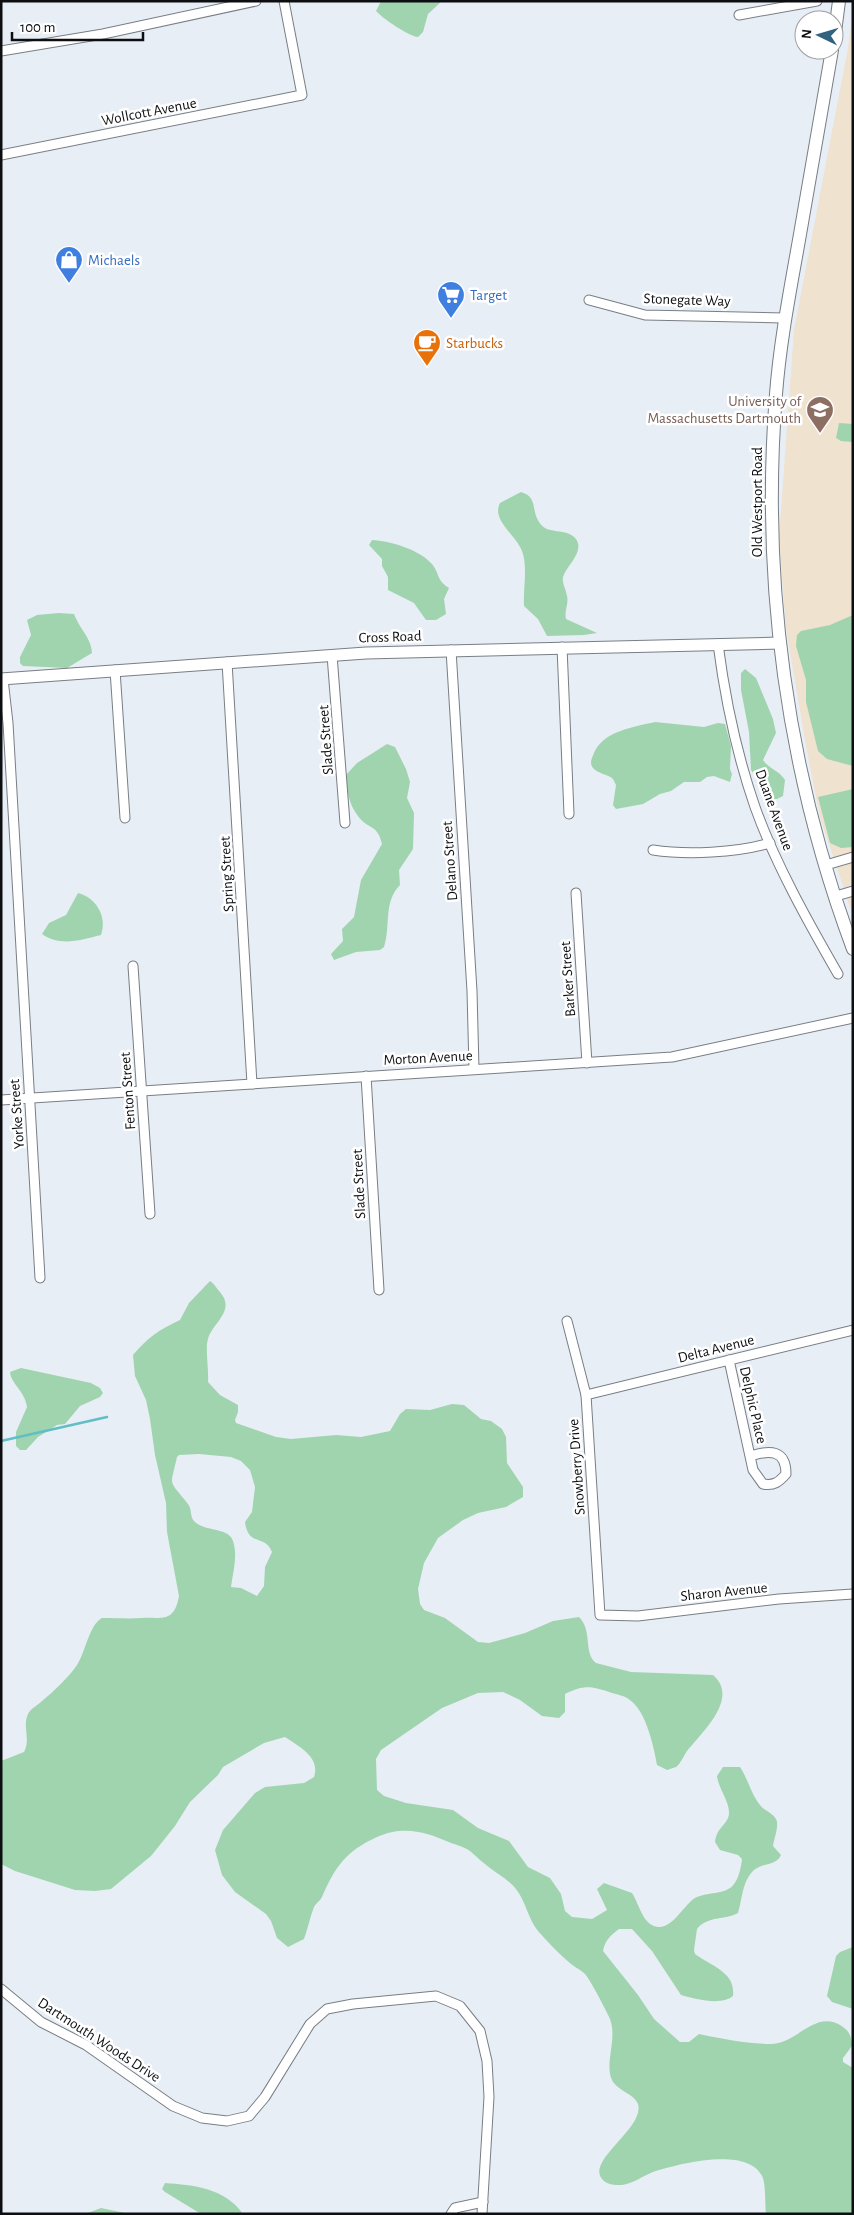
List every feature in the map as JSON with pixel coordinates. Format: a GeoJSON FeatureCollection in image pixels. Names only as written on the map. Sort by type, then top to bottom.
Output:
{"type":"FeatureCollection","features":[{"type":"Feature","properties":{"kind":"main road","name":"Old Westport Road"},"geometry":{"type":"LineString","coordinates":[[830,60],[784,318],[776,393],[772,499],[773,547],[780,643],[796,749],[826,865],[853,949]]}},
{"type":"Feature","properties":{"kind":"street"},"geometry":{"type":"LineString","coordinates":[[1,51],[103,34],[256,1]]}},
{"type":"Feature","properties":{"kind":"street","name":"Wollcott Avenue"},"geometry":{"type":"LineString","coordinates":[[1,155],[302,95],[284,1]]}},
{"type":"Feature","properties":{"kind":"street"},"geometry":{"type":"LineString","coordinates":[[739,15],[817,1]]}},
{"type":"Feature","properties":{"kind":"street","name":"Stonegate Way"},"geometry":{"type":"LineString","coordinates":[[589,300],[645,315],[784,318]]}},
{"type":"Feature","properties":{"kind":"street","name":"Cross Road"},"geometry":{"type":"LineString","coordinates":[[2,679],[332,655],[562,647],[780,643]]}},
{"type":"Feature","properties":{"kind":"street","name":"Duane Avenue"},"geometry":{"type":"LineString","coordinates":[[718,644],[728,703],[748,786],[770,844],[815,934],[838,974]]}},
{"type":"Feature","properties":{"kind":"street"},"geometry":{"type":"LineString","coordinates":[[562,647],[569,814]]}},
{"type":"Feature","properties":{"kind":"street","name":"Delano Street"},"geometry":{"type":"LineString","coordinates":[[451,650],[472,991],[474,1069]]}},
{"type":"Feature","properties":{"kind":"street","name":"Slade Street"},"geometry":{"type":"LineString","coordinates":[[332,655],[345,823]]}},
{"type":"Feature","properties":{"kind":"street","name":"Spring Street"},"geometry":{"type":"LineString","coordinates":[[227,662],[252,1084]]}},
{"type":"Feature","properties":{"kind":"street"},"geometry":{"type":"LineString","coordinates":[[115,670],[125,818]]}},
{"type":"Feature","properties":{"kind":"street","name":"Yorke Street"},"geometry":{"type":"LineString","coordinates":[[2,679],[8,724],[40,1278]]}},
{"type":"Feature","properties":{"kind":"street"},"geometry":{"type":"LineString","coordinates":[[653,850],[674,854],[748,850],[770,844]]}},
{"type":"Feature","properties":{"kind":"street"},"geometry":{"type":"LineString","coordinates":[[826,865],[853,857]]}},
{"type":"Feature","properties":{"kind":"street"},"geometry":{"type":"LineString","coordinates":[[836,896],[853,891]]}},
{"type":"Feature","properties":{"kind":"street","name":"Barker Street"},"geometry":{"type":"LineString","coordinates":[[576,894],[587,1063]]}},
{"type":"Feature","properties":{"kind":"street","name":"Fenton Street"},"geometry":{"type":"LineString","coordinates":[[133,966],[150,1214]]}},
{"type":"Feature","properties":{"kind":"street","name":"Morton Avenue"},"geometry":{"type":"LineString","coordinates":[[1,1100],[672,1057],[853,1018]]}},
{"type":"Feature","properties":{"kind":"street","name":"Slade Street"},"geometry":{"type":"LineString","coordinates":[[366,1076],[379,1290]]}},
{"type":"Feature","properties":{"kind":"street","name":"Snowberry Drive"},"geometry":{"type":"LineString","coordinates":[[567,1321],[586,1395],[599,1614]]}},
{"type":"Feature","properties":{"kind":"street","name":"Delta Avenue"},"geometry":{"type":"LineString","coordinates":[[586,1395],[853,1330]]}},
{"type":"Feature","properties":{"kind":"street","name":"Delphic Place"},"geometry":{"type":"LineString","coordinates":[[729,1360],[753,1470],[763,1484],[771,1485],[780,1482],[786,1474],[783,1460],[774,1452],[765,1451],[750,1456]]}},
{"type":"Feature","properties":{"kind":"street","name":"Sharon Avenue"},"geometry":{"type":"LineString","coordinates":[[599,1614],[638,1616],[779,1599],[853,1594]]}},
{"type":"Feature","properties":{"kind":"street","name":"Dartmouth Woods Drive"},"geometry":{"type":"LineString","coordinates":[[1,1989],[41,2022],[86,2045],[174,2106],[202,2118],[227,2121],[249,2116],[265,2097],[310,2024],[327,2009],[354,2004],[436,1996],[460,2006],[480,2031],[487,2061],[490,2096],[482,2214]]}},
{"type":"Feature","properties":{"kind":"street"},"geometry":{"type":"LineString","coordinates":[[451,2214],[455,2208],[483,2202]]}},
{"type":"Feature","properties":{"kind":"shaded area","name":"University of Massachusetts Dartmouth"},"geometry":{"type":"Polygon","coordinates":[[[853,11],[853,916],[820,817],[806,746],[786,628],[779,538],[794,330],[848,48],[853,11]]]}},
{"type":"Feature","properties":{"kind":"green space"},"geometry":{"type":"Polygon","coordinates":[[[381,1],[442,1],[428,14],[423,32],[418,37],[403,30],[379,14],[376,11],[381,1]]]}},
{"type":"Feature","properties":{"kind":"green space"},"geometry":{"type":"Polygon","coordinates":[[[839,423],[853,424],[853,442],[841,441],[836,438],[839,423]]]}},
{"type":"Feature","properties":{"kind":"green space"},"geometry":{"type":"Polygon","coordinates":[[[521,492],[530,497],[539,522],[543,526],[547,529],[568,533],[576,539],[578,544],[577,554],[563,577],[567,599],[566,619],[597,633],[547,636],[538,619],[524,606],[524,557],[519,545],[501,521],[498,509],[500,503],[521,492]]]}},
{"type":"Feature","properties":{"kind":"green space"},"geometry":{"type":"Polygon","coordinates":[[[372,540],[387,542],[411,550],[431,563],[442,582],[449,588],[444,599],[446,614],[436,620],[426,620],[414,603],[388,590],[388,577],[382,566],[382,559],[369,545],[372,540]]]}},
{"type":"Feature","properties":{"kind":"green space"},"geometry":{"type":"Polygon","coordinates":[[[74,614],[88,638],[92,653],[67,668],[23,666],[20,663],[20,657],[31,635],[27,620],[37,615],[74,614]]]}},
{"type":"Feature","properties":{"kind":"green space"},"geometry":{"type":"Polygon","coordinates":[[[853,615],[853,766],[827,759],[818,751],[806,702],[806,680],[796,646],[797,635],[801,631],[830,625],[853,615]]]}},
{"type":"Feature","properties":{"kind":"green space"},"geometry":{"type":"Polygon","coordinates":[[[745,669],[756,678],[773,719],[776,733],[763,760],[785,780],[783,796],[777,799],[771,799],[751,770],[749,732],[741,690],[741,673],[745,669]]]}},
{"type":"Feature","properties":{"kind":"green space"},"geometry":{"type":"Polygon","coordinates":[[[655,722],[704,727],[718,723],[725,724],[731,746],[730,769],[732,774],[730,782],[714,776],[707,777],[700,782],[684,782],[671,791],[660,794],[643,804],[616,809],[613,805],[616,785],[611,777],[593,768],[591,762],[594,753],[604,740],[612,735],[629,728],[655,722]]]}},
{"type":"Feature","properties":{"kind":"green space"},"geometry":{"type":"Polygon","coordinates":[[[387,744],[395,747],[410,782],[407,798],[414,813],[413,849],[399,870],[400,885],[391,899],[384,947],[380,950],[356,952],[334,960],[331,954],[343,941],[342,929],[354,917],[361,880],[382,844],[378,833],[362,820],[352,806],[346,775],[357,763],[387,744]]]}},
{"type":"Feature","properties":{"kind":"green space"},"geometry":{"type":"Polygon","coordinates":[[[853,789],[853,847],[841,848],[830,843],[818,797],[853,789]]]}},
{"type":"Feature","properties":{"kind":"green space"},"geometry":{"type":"Polygon","coordinates":[[[78,893],[90,899],[98,908],[103,921],[101,935],[63,941],[49,938],[42,934],[49,923],[66,915],[78,893]]]}},
{"type":"Feature","properties":{"kind":"green space"},"geometry":{"type":"Polygon","coordinates":[[[210,1281],[224,1299],[225,1311],[207,1343],[208,1382],[220,1395],[238,1405],[236,1423],[276,1437],[291,1439],[336,1435],[361,1437],[390,1431],[400,1414],[406,1409],[430,1410],[452,1404],[464,1405],[481,1419],[491,1421],[502,1429],[506,1437],[507,1463],[523,1487],[523,1497],[506,1507],[478,1513],[463,1520],[438,1538],[424,1563],[418,1589],[420,1604],[424,1610],[445,1618],[478,1642],[489,1643],[525,1633],[553,1621],[579,1617],[586,1629],[590,1654],[596,1663],[631,1672],[713,1675],[720,1684],[721,1704],[716,1714],[687,1751],[681,1762],[676,1767],[667,1770],[657,1765],[651,1740],[641,1713],[624,1696],[592,1688],[577,1689],[565,1694],[565,1712],[559,1718],[542,1716],[520,1700],[503,1692],[478,1693],[442,1708],[381,1750],[376,1759],[377,1790],[384,1796],[406,1803],[453,1810],[478,1828],[509,1841],[528,1867],[550,1878],[561,1894],[565,1911],[572,1917],[592,1919],[607,1910],[597,1889],[604,1883],[632,1893],[649,1923],[659,1927],[670,1923],[695,1898],[731,1888],[737,1879],[742,1859],[738,1855],[720,1850],[715,1842],[717,1834],[728,1818],[729,1813],[729,1808],[717,1776],[723,1767],[740,1767],[757,1801],[776,1819],[777,1828],[773,1846],[781,1855],[779,1859],[772,1863],[755,1869],[749,1876],[744,1886],[738,1913],[711,1920],[697,1929],[695,1954],[727,1975],[733,1988],[733,1996],[722,2001],[715,2001],[700,2000],[681,1995],[652,1951],[632,1929],[619,1929],[613,1933],[605,1944],[603,1951],[638,1995],[654,2019],[680,2042],[689,2042],[699,2034],[745,2042],[772,2044],[781,2042],[807,2028],[824,2022],[833,2022],[847,2031],[851,2038],[852,2046],[843,2058],[843,2062],[853,2068],[853,2214],[766,2214],[765,2189],[762,2176],[754,2167],[728,2159],[678,2165],[653,2172],[634,2182],[622,2185],[604,2181],[599,2171],[602,2163],[633,2123],[638,2113],[636,2101],[613,2082],[610,2075],[612,2027],[610,2019],[585,1974],[567,1960],[538,1931],[516,1889],[465,1848],[415,1831],[387,1833],[366,1842],[349,1854],[337,1869],[314,1907],[304,1939],[288,1947],[277,1938],[271,1921],[266,1914],[235,1892],[222,1875],[215,1850],[223,1830],[255,1793],[265,1787],[304,1783],[314,1777],[315,1770],[311,1758],[302,1748],[285,1737],[264,1743],[223,1767],[218,1775],[190,1802],[175,1826],[151,1856],[111,1889],[95,1891],[75,1890],[15,1871],[1,1864],[1,1761],[24,1752],[27,1742],[26,1719],[29,1712],[56,1689],[74,1669],[94,1626],[102,1618],[162,1618],[171,1615],[177,1605],[179,1596],[167,1532],[166,1503],[155,1455],[146,1400],[135,1376],[133,1355],[154,1335],[180,1320],[189,1303],[210,1281]],[[199,1454],[179,1455],[172,1483],[189,1506],[194,1521],[204,1527],[222,1531],[231,1537],[235,1552],[235,1564],[231,1587],[241,1588],[257,1596],[264,1586],[265,1567],[272,1552],[265,1543],[253,1538],[247,1530],[245,1522],[252,1512],[255,1487],[250,1470],[241,1461],[231,1457],[199,1454]]]}},
{"type":"Feature","properties":{"kind":"green space"},"geometry":{"type":"Polygon","coordinates":[[[21,1368],[91,1383],[100,1388],[103,1393],[100,1397],[80,1406],[65,1424],[57,1425],[38,1437],[26,1450],[20,1450],[16,1446],[16,1432],[27,1407],[24,1396],[10,1372],[21,1368]]]}},
{"type":"Feature","properties":{"kind":"green space"},"geometry":{"type":"Polygon","coordinates":[[[853,1947],[853,2009],[832,2002],[827,1996],[836,1956],[840,1952],[853,1947]]]}},
{"type":"Feature","properties":{"kind":"green space"},"geometry":{"type":"Polygon","coordinates":[[[165,2183],[197,2187],[218,2193],[236,2205],[243,2214],[201,2214],[165,2192],[162,2189],[165,2183]]]}},
{"type":"Feature","properties":{"kind":"green space"},"geometry":{"type":"Polygon","coordinates":[[[101,2208],[130,2214],[85,2214],[101,2208]]]}},
{"type":"Feature","properties":{"kind":"waterway"},"geometry":{"type":"LineString","coordinates":[[1,1441],[107,1417]]}},
{"type":"Feature","properties":{"kind":"place","name":"Michaels"},"geometry":{"type":"Point","coordinates":[69,284]}},
{"type":"Feature","properties":{"kind":"place","name":"Target"},"geometry":{"type":"Point","coordinates":[451,319]}},
{"type":"Feature","properties":{"kind":"place","name":"Starbucks"},"geometry":{"type":"Point","coordinates":[427,367]}},
{"type":"Feature","properties":{"kind":"place","name":"University of Massachusetts Dartmouth"},"geometry":{"type":"Point","coordinates":[820,434]}}]}
